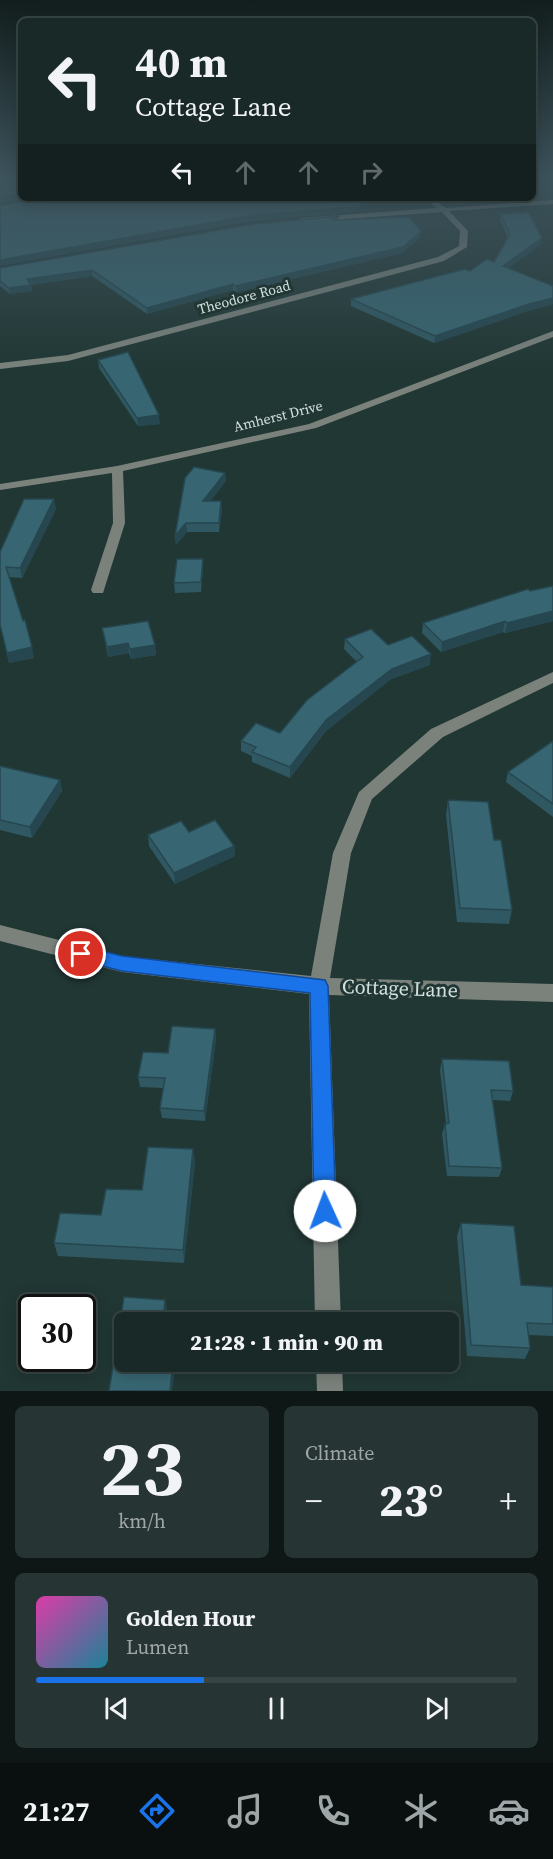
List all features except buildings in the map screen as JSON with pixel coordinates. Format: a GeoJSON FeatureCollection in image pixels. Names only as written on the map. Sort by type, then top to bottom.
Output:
{"type":"FeatureCollection","features":[{"type":"Feature","properties":{"kind":"street","name":"Theodore Road"},"geometry":{"type":"LineString","coordinates":[[0,366],[68,358],[441,259],[463,247],[463,242]]}},
{"type":"Feature","properties":{"kind":"street","name":"Amherst Drive"},"geometry":{"type":"LineString","coordinates":[[0,487],[117,469],[312,426],[553,334]]}},
{"type":"Feature","properties":{"kind":"street"},"geometry":{"type":"LineString","coordinates":[[98,590],[119,523],[117,469]]}},
{"type":"Feature","properties":{"kind":"street"},"geometry":{"type":"LineString","coordinates":[[328,1312],[319,986],[342,853],[365,796],[437,733],[553,677]]}},
{"type":"Feature","properties":{"kind":"street","name":"Cottage Lane"},"geometry":{"type":"LineString","coordinates":[[0,933],[122,964],[319,986],[553,993]]}},
{"type":"Feature","properties":{"kind":"street"},"geometry":{"type":"LineString","coordinates":[[329,1372],[330,1391]]}},
{"type":"Feature","properties":{"kind":"route"},"geometry":{"type":"LineString","coordinates":[[81,954],[122,964],[319,986],[325,1211]]}}]}
